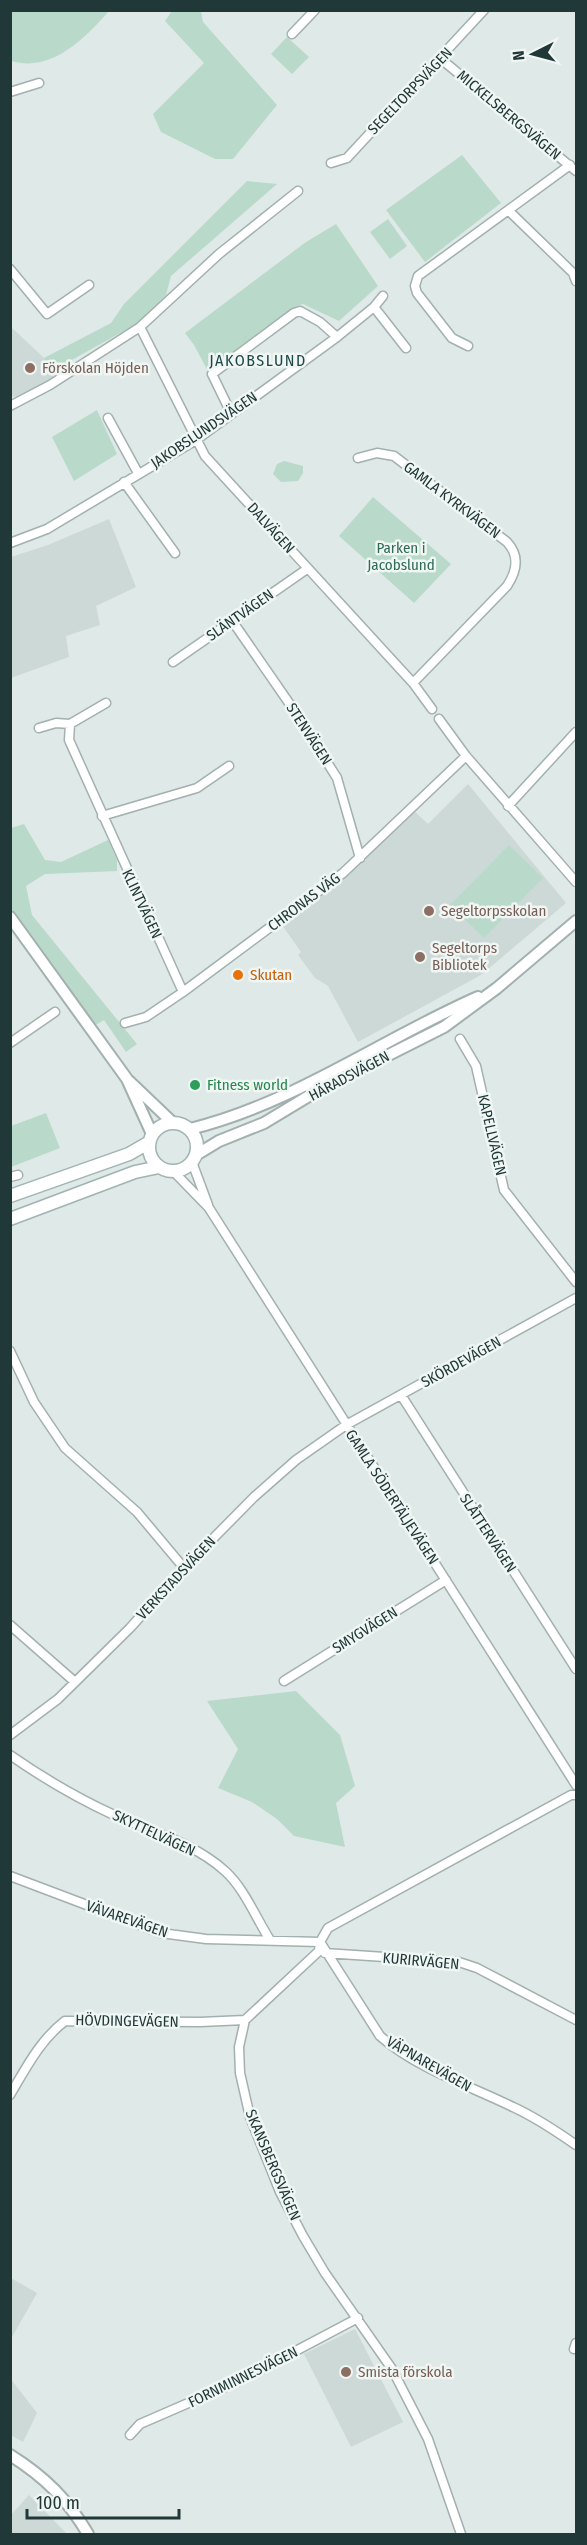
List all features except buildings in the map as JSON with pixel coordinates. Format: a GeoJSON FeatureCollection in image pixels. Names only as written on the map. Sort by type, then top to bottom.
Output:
{"type":"FeatureCollection","features":[{"type":"Feature","properties":{"kind":"main road"},"geometry":{"type":"LineString","coordinates":[[10,1196],[129,1154],[150,1138],[161,1125],[172,1122],[190,1129],[197,1143],[194,1159],[183,1169],[173,1171],[159,1167],[135,1172],[10,1219]]}},
{"type":"Feature","properties":{"kind":"main road"},"geometry":{"type":"LineString","coordinates":[[150,1138],[149,1154],[159,1167]]}},
{"type":"Feature","properties":{"kind":"street"},"geometry":{"type":"LineString","coordinates":[[292,34],[315,10]]}},
{"type":"Feature","properties":{"kind":"street","name":"SEGELTORPSVÄGEN"},"geometry":{"type":"LineString","coordinates":[[331,163],[347,158],[484,10]]}},
{"type":"Feature","properties":{"kind":"street","name":"MICKELSBERGSVÄGEN"},"geometry":{"type":"LineString","coordinates":[[441,59],[573,168]]}},
{"type":"Feature","properties":{"kind":"street"},"geometry":{"type":"LineString","coordinates":[[10,92],[39,83]]}},
{"type":"Feature","properties":{"kind":"street"},"geometry":{"type":"LineString","coordinates":[[468,346],[452,338],[415,286],[418,276],[573,168]]}},
{"type":"Feature","properties":{"kind":"street"},"geometry":{"type":"LineString","coordinates":[[10,406],[50,385],[140,327],[219,254],[298,191]]}},
{"type":"Feature","properties":{"kind":"street"},"geometry":{"type":"LineString","coordinates":[[509,211],[573,273],[576,281]]}},
{"type":"Feature","properties":{"kind":"street"},"geometry":{"type":"LineString","coordinates":[[10,269],[47,314],[89,285]]}},
{"type":"Feature","properties":{"kind":"street","name":"JAKOBSLUNDSVÄGEN"},"geometry":{"type":"LineString","coordinates":[[10,543],[47,529],[196,440],[337,337],[374,307],[383,296]]}},
{"type":"Feature","properties":{"kind":"street"},"geometry":{"type":"LineString","coordinates":[[374,307],[406,348]]}},
{"type":"Feature","properties":{"kind":"street"},"geometry":{"type":"LineString","coordinates":[[231,413],[212,374],[294,313],[300,311],[320,322],[337,337]]}},
{"type":"Feature","properties":{"kind":"street","name":"DALVÄGEN"},"geometry":{"type":"LineString","coordinates":[[140,327],[205,456],[413,683],[432,709]]}},
{"type":"Feature","properties":{"kind":"street"},"geometry":{"type":"LineString","coordinates":[[108,418],[138,474]]}},
{"type":"Feature","properties":{"kind":"street","name":"GAMLA KYRKVÄGEN"},"geometry":{"type":"LineString","coordinates":[[358,458],[377,453],[393,456],[507,542],[515,552],[514,575],[507,586],[413,683]]}},
{"type":"Feature","properties":{"kind":"street"},"geometry":{"type":"LineString","coordinates":[[124,482],[176,553]]}},
{"type":"Feature","properties":{"kind":"street","name":"SLÄNTVÄGEN"},"geometry":{"type":"LineString","coordinates":[[173,662],[307,569]]}},
{"type":"Feature","properties":{"kind":"street","name":"STENVÄGEN"},"geometry":{"type":"LineString","coordinates":[[232,622],[298,716],[337,778],[360,858]]}},
{"type":"Feature","properties":{"kind":"street"},"geometry":{"type":"LineString","coordinates":[[39,728],[57,723],[69,724],[106,703]]}},
{"type":"Feature","properties":{"kind":"street"},"geometry":{"type":"LineString","coordinates":[[439,719],[465,756],[576,882]]}},
{"type":"Feature","properties":{"kind":"street","name":"KLINTVÄGEN"},"geometry":{"type":"LineString","coordinates":[[69,724],[69,740],[183,992]]}},
{"type":"Feature","properties":{"kind":"street"},"geometry":{"type":"LineString","coordinates":[[508,806],[576,732]]}},
{"type":"Feature","properties":{"kind":"street","name":"CHRONAS VÄG"},"geometry":{"type":"LineString","coordinates":[[125,1023],[146,1017],[183,992],[360,858],[465,756]]}},
{"type":"Feature","properties":{"kind":"street"},"geometry":{"type":"LineString","coordinates":[[102,816],[196,788],[229,766]]}},
{"type":"Feature","properties":{"kind":"street"},"geometry":{"type":"LineString","coordinates":[[10,917],[127,1079],[172,1122]]}},
{"type":"Feature","properties":{"kind":"street","name":"HÄRADSVÄGEN"},"geometry":{"type":"LineString","coordinates":[[194,1159],[219,1141],[264,1123],[317,1091],[444,1027],[497,988],[576,921]]}},
{"type":"Feature","properties":{"kind":"street","name":"HÄRADSVÄGEN"},"geometry":{"type":"LineString","coordinates":[[190,1129],[256,1107],[348,1064],[436,1015],[497,988]]}},
{"type":"Feature","properties":{"kind":"street"},"geometry":{"type":"LineString","coordinates":[[10,1042],[55,1011]]}},
{"type":"Feature","properties":{"kind":"street","name":"KAPELLVÄGEN"},"geometry":{"type":"LineString","coordinates":[[460,1039],[476,1066],[504,1190],[576,1282]]}},
{"type":"Feature","properties":{"kind":"street"},"geometry":{"type":"LineString","coordinates":[[127,1079],[150,1138]]}},
{"type":"Feature","properties":{"kind":"street","name":"GAMLA SÖDERTÄLJEVÄGEN"},"geometry":{"type":"LineString","coordinates":[[194,1159],[209,1208]]}},
{"type":"Feature","properties":{"kind":"street","name":"GAMLA SÖDERTÄLJEVÄGEN"},"geometry":{"type":"LineString","coordinates":[[173,1171],[209,1208],[576,1785]]}},
{"type":"Feature","properties":{"kind":"street","name":"SKÖRDEVÄGEN"},"geometry":{"type":"LineString","coordinates":[[346,1425],[576,1298]]}},
{"type":"Feature","properties":{"kind":"street"},"geometry":{"type":"LineString","coordinates":[[10,1351],[34,1402],[65,1448],[137,1512],[184,1568]]}},
{"type":"Feature","properties":{"kind":"street","name":"SLÅTTERVÄGEN"},"geometry":{"type":"LineString","coordinates":[[401,1395],[576,1669]]}},
{"type":"Feature","properties":{"kind":"street","name":"VERKSTADSVÄGEN"},"geometry":{"type":"LineString","coordinates":[[10,1735],[75,1682],[130,1628],[184,1568],[288,1467],[346,1425]]}},
{"type":"Feature","properties":{"kind":"street","name":"SMYGVÄGEN"},"geometry":{"type":"LineString","coordinates":[[284,1681],[446,1580]]}},
{"type":"Feature","properties":{"kind":"street"},"geometry":{"type":"LineString","coordinates":[[10,1625],[75,1682]]}},
{"type":"Feature","properties":{"kind":"street","name":"SKYTTELVÄGEN"},"geometry":{"type":"LineString","coordinates":[[10,1755],[48,1782],[177,1842],[225,1871],[239,1888],[270,1940]]}},
{"type":"Feature","properties":{"kind":"street"},"geometry":{"type":"LineString","coordinates":[[245,2020],[319,1952],[320,1942],[328,1928],[571,1795],[576,1796]]}},
{"type":"Feature","properties":{"kind":"street","name":"VÄVAREVÄGEN"},"geometry":{"type":"LineString","coordinates":[[10,1876],[160,1933],[206,1939],[320,1942]]}},
{"type":"Feature","properties":{"kind":"street","name":"VÄPNAREVÄGEN"},"geometry":{"type":"LineString","coordinates":[[320,1942],[380,2036],[392,2046],[457,2083],[514,2107],[576,2145]]}},
{"type":"Feature","properties":{"kind":"street","name":"KURIRVÄGEN"},"geometry":{"type":"LineString","coordinates":[[325,1953],[459,1962],[488,1973],[576,2020]]}},
{"type":"Feature","properties":{"kind":"street","name":"HÖVDINGEVÄGEN"},"geometry":{"type":"LineString","coordinates":[[10,2095],[39,2048],[54,2030],[66,2021],[245,2020]]}},
{"type":"Feature","properties":{"kind":"street","name":"SKANSBERGSVÄGEN"},"geometry":{"type":"LineString","coordinates":[[245,2020],[239,2047],[240,2073],[250,2117],[280,2192],[325,2273],[392,2369],[428,2439],[461,2535]]}},
{"type":"Feature","properties":{"kind":"street","name":"FORNMINNESVÄGEN"},"geometry":{"type":"LineString","coordinates":[[130,2435],[140,2424],[239,2381],[358,2318]]}},
{"type":"Feature","properties":{"kind":"street"},"geometry":{"type":"LineString","coordinates":[[10,2455],[52,2484],[68,2502],[88,2535]]}},
{"type":"Feature","properties":{"kind":"shaded area","name":"Förskolan Höjden"},"geometry":{"type":"Polygon","coordinates":[[[10,326],[44,358],[54,378],[16,397],[11,396],[10,326]]]}},
{"type":"Feature","properties":{"kind":"shaded area"},"geometry":{"type":"Polygon","coordinates":[[[109,519],[136,587],[96,606],[100,625],[66,636],[69,657],[11,678],[11,557],[48,545],[109,519]]]}},
{"type":"Feature","properties":{"kind":"shaded area","name":"Segeltorpsskolan"},"geometry":{"type":"Polygon","coordinates":[[[468,784],[566,903],[481,975],[358,1042],[328,986],[315,978],[298,955],[301,952],[282,925],[345,877],[413,810],[428,824],[468,784]]]}},
{"type":"Feature","properties":{"kind":"shaded area"},"geometry":{"type":"Polygon","coordinates":[[[11,2278],[37,2293],[11,2339],[11,2278]]]}},
{"type":"Feature","properties":{"kind":"shaded area","name":"Smista förskola"},"geometry":{"type":"Polygon","coordinates":[[[355,2329],[403,2422],[351,2447],[304,2354],[355,2329]]]}},
{"type":"Feature","properties":{"kind":"shaded area"},"geometry":{"type":"Polygon","coordinates":[[[10,2378],[37,2413],[23,2442],[11,2435],[10,2378]]]}},
{"type":"Feature","properties":{"kind":"shaded area"},"geometry":{"type":"Polygon","coordinates":[[[29,2495],[67,2534],[11,2534],[11,2515],[29,2495]]]}},
{"type":"Feature","properties":{"kind":"green space"},"geometry":{"type":"Polygon","coordinates":[[[10,11],[109,11],[66,51],[54,58],[26,63],[11,61],[10,11]]]}},
{"type":"Feature","properties":{"kind":"green space"},"geometry":{"type":"Polygon","coordinates":[[[172,11],[201,11],[203,22],[277,105],[233,159],[215,159],[161,132],[153,114],[204,63],[165,21],[172,11]]]}},
{"type":"Feature","properties":{"kind":"green space"},"geometry":{"type":"Polygon","coordinates":[[[287,37],[309,57],[292,74],[271,54],[287,37]]]}},
{"type":"Feature","properties":{"kind":"green space"},"geometry":{"type":"Polygon","coordinates":[[[462,155],[501,203],[425,262],[386,210],[462,155]]]}},
{"type":"Feature","properties":{"kind":"green space"},"geometry":{"type":"Polygon","coordinates":[[[247,181],[277,184],[171,276],[166,295],[140,322],[52,371],[44,358],[111,323],[124,304],[247,181]]]}},
{"type":"Feature","properties":{"kind":"green space"},"geometry":{"type":"Polygon","coordinates":[[[388,219],[407,246],[390,259],[370,232],[388,219]]]}},
{"type":"Feature","properties":{"kind":"green space"},"geometry":{"type":"Polygon","coordinates":[[[336,224],[378,286],[339,321],[303,304],[294,307],[208,371],[185,333],[306,242],[336,224]]]}},
{"type":"Feature","properties":{"kind":"green space"},"geometry":{"type":"Polygon","coordinates":[[[97,410],[117,454],[74,481],[52,437],[97,410]]]}},
{"type":"Feature","properties":{"kind":"green space"},"geometry":{"type":"Polygon","coordinates":[[[284,461],[303,466],[303,473],[298,481],[281,482],[273,474],[277,464],[284,461]]]}},
{"type":"Feature","properties":{"kind":"green space","name":"Parken i Jacobslund"},"geometry":{"type":"Polygon","coordinates":[[[373,497],[451,564],[414,603],[339,536],[373,497]]]}},
{"type":"Feature","properties":{"kind":"green space"},"geometry":{"type":"Polygon","coordinates":[[[24,824],[45,860],[61,862],[108,840],[117,860],[117,871],[45,874],[26,886],[32,915],[137,1044],[126,1052],[104,1020],[94,1026],[11,908],[11,828],[24,824]]]}},
{"type":"Feature","properties":{"kind":"green space"},"geometry":{"type":"Polygon","coordinates":[[[509,845],[543,878],[484,938],[450,905],[509,845]]]}},
{"type":"Feature","properties":{"kind":"green space"},"geometry":{"type":"Polygon","coordinates":[[[46,1113],[60,1148],[11,1167],[11,1126],[46,1113]]]}},
{"type":"Feature","properties":{"kind":"green space"},"geometry":{"type":"Polygon","coordinates":[[[296,1691],[340,1735],[355,1786],[336,1803],[345,1847],[294,1836],[277,1819],[252,1802],[218,1788],[238,1749],[207,1701],[296,1691]]]}},
{"type":"Feature","properties":{"kind":"place","name":"Förskolan Höjden"},"geometry":{"type":"Point","coordinates":[30,368]}},
{"type":"Feature","properties":{"kind":"place","name":"Segeltorpsskolan"},"geometry":{"type":"Point","coordinates":[429,911]}},
{"type":"Feature","properties":{"kind":"place","name":"Segeltorps Bibliotek"},"geometry":{"type":"Point","coordinates":[420,957]}},
{"type":"Feature","properties":{"kind":"place","name":"Skutan"},"geometry":{"type":"Point","coordinates":[238,975]}},
{"type":"Feature","properties":{"kind":"place","name":"Fitness world"},"geometry":{"type":"Point","coordinates":[195,1085]}},
{"type":"Feature","properties":{"kind":"place","name":"Smista förskola"},"geometry":{"type":"Point","coordinates":[346,2372]}},
{"type":"Feature","properties":{"kind":"district","name":"JAKOBSLUND"},"geometry":{"type":"Point","coordinates":[258,360]}}]}
